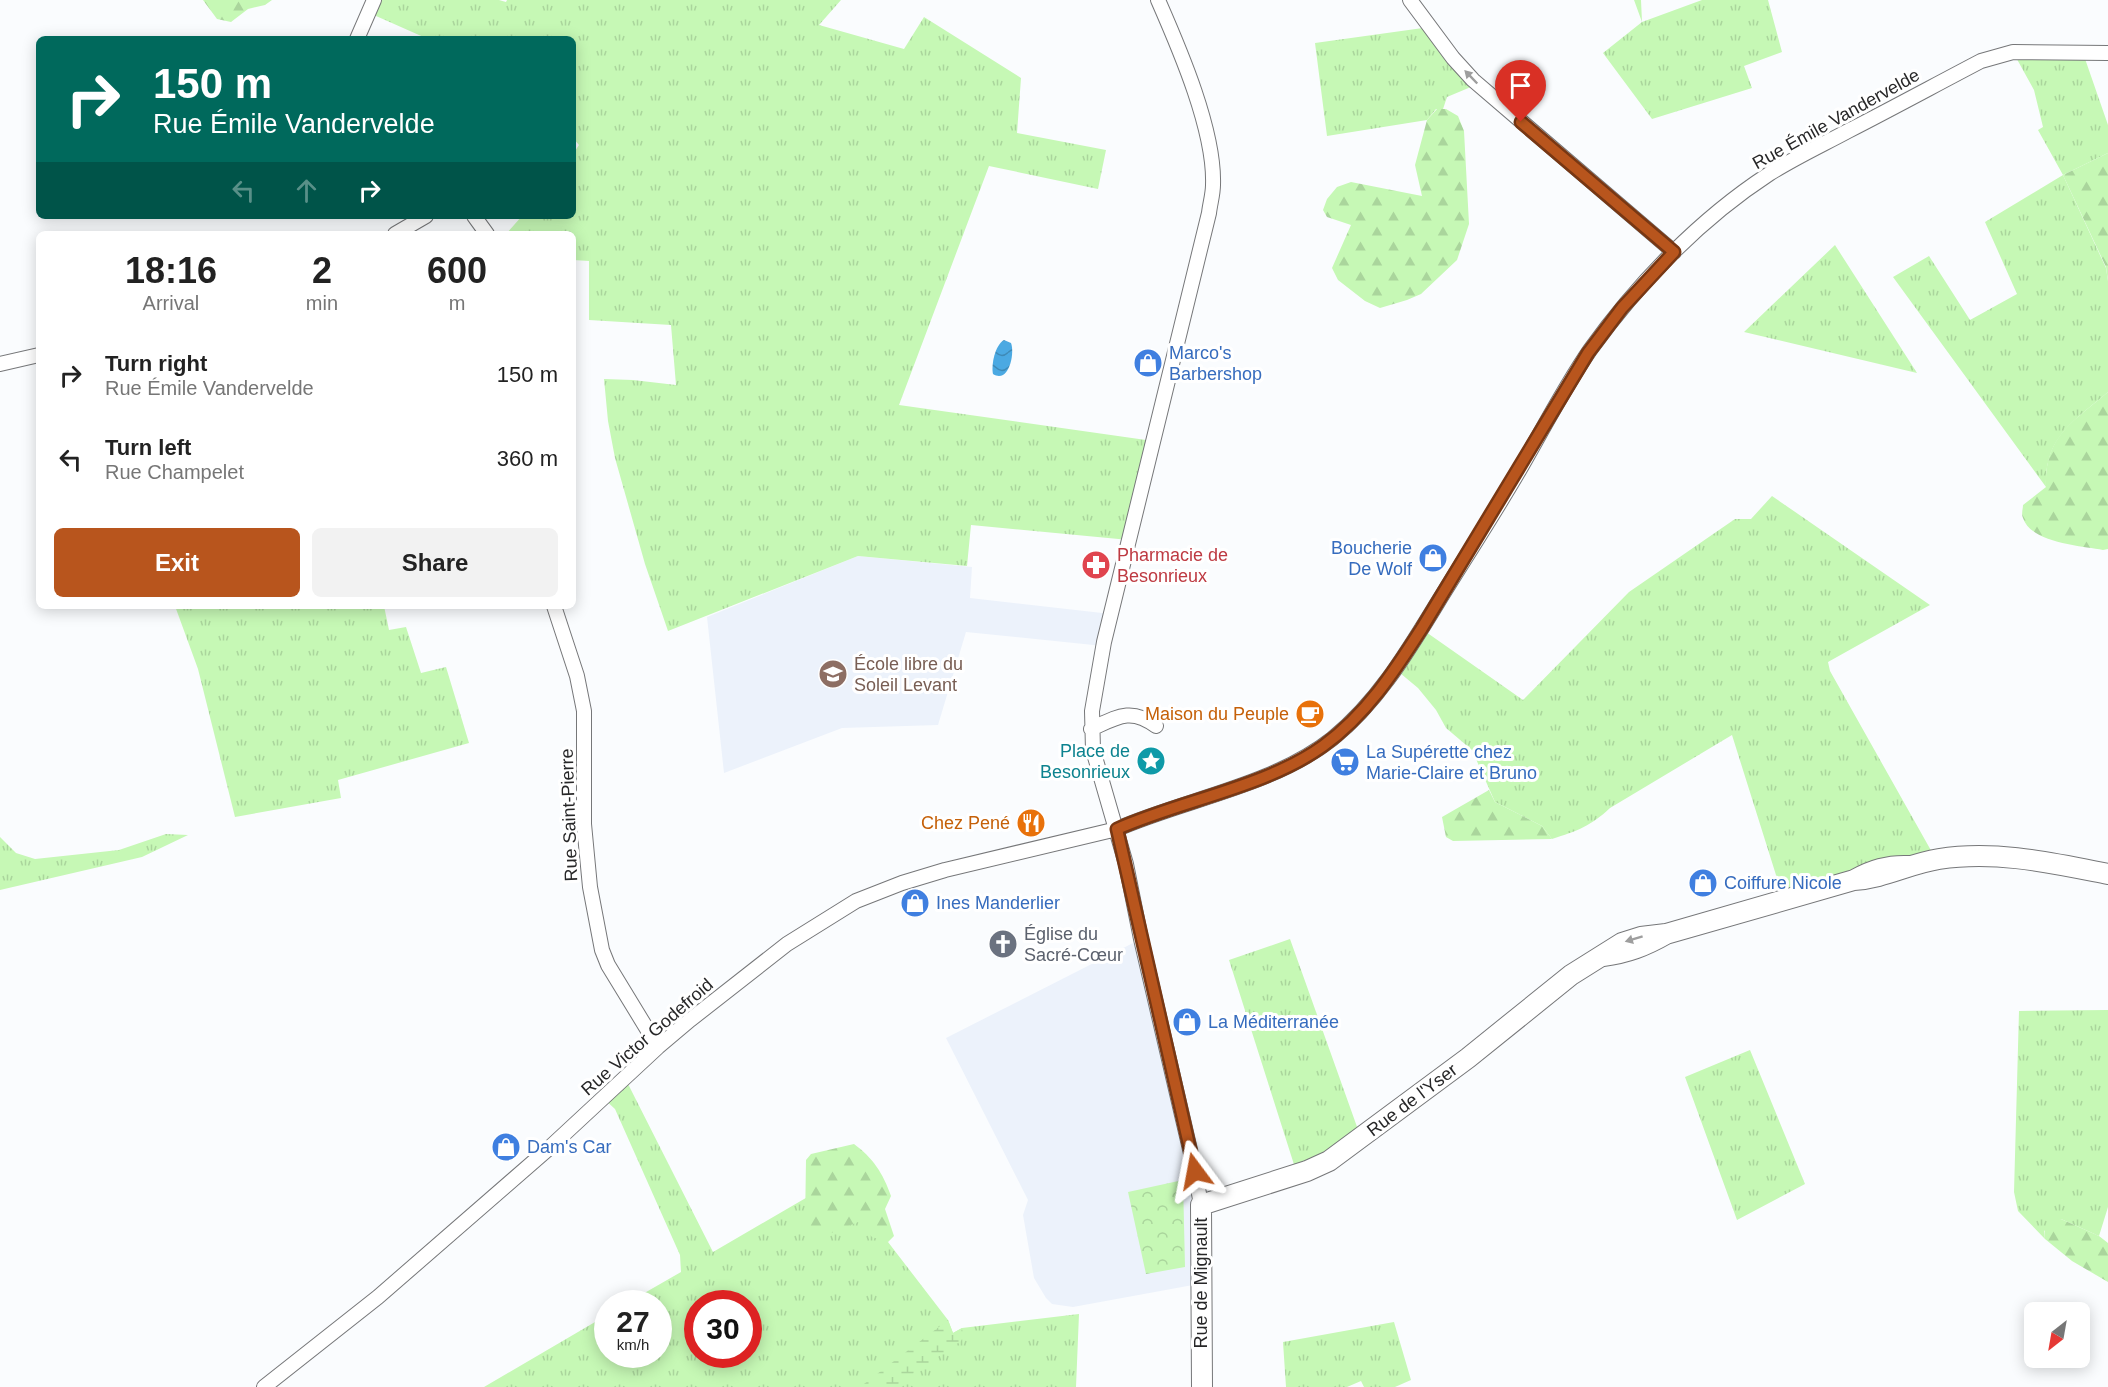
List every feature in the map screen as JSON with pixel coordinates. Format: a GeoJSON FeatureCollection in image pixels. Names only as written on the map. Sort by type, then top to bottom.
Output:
{"type":"FeatureCollection","features":[{"type":"Feature","properties":{"kind":"street"},"geometry":{"type":"LineString","coordinates":[[358,36],[374,0]]}},
{"type":"Feature","properties":{"kind":"street","name":"Rue de Mignault"},"geometry":{"type":"LineString","coordinates":[[1158,0],[1178,47],[1205,125],[1211,155],[1213,185],[1209,213],[1104,642],[1094,694],[1091,729],[1093,750],[1106,799],[1117,829],[1193,1160],[1201,1205],[1202,1387]]}},
{"type":"Feature","properties":{"kind":"street"},"geometry":{"type":"LineString","coordinates":[[1410,0],[1453,58],[1473,80],[1674,252]]}},
{"type":"Feature","properties":{"kind":"street","name":"Rue Émile Vandervelde"},"geometry":{"type":"LineString","coordinates":[[1117,829],[1143,817],[1281,769],[1322,747],[1344,729],[1394,672],[1588,353],[1622,308],[1674,252],[1736,199],[1773,172],[1981,61],[2013,52],[2108,53]]}},
{"type":"Feature","properties":{"kind":"street"},"geometry":{"type":"LineString","coordinates":[[399,231],[421,219]]}},
{"type":"Feature","properties":{"kind":"street"},"geometry":{"type":"LineString","coordinates":[[0,364],[36,356]]}},
{"type":"Feature","properties":{"kind":"street","name":"Rue Saint-Pierre"},"geometry":{"type":"LineString","coordinates":[[555,609],[577,676],[584,711],[584,824],[590,887],[602,950],[615,978],[658,1047]]}},
{"type":"Feature","properties":{"kind":"street"},"geometry":{"type":"LineString","coordinates":[[1091,729],[1118,717],[1129,715],[1144,718],[1156,726]]}},
{"type":"Feature","properties":{"kind":"street","name":"Rue Victor Godefroid"},"geometry":{"type":"LineString","coordinates":[[264,1387],[392,1286],[547,1150],[658,1047],[787,944],[856,901],[881,890],[945,870],[1117,829]]}},
{"type":"Feature","properties":{"kind":"street","name":"Rue de l'Yser"},"geometry":{"type":"LineString","coordinates":[[1201,1205],[1307,1171],[1329,1161],[1468,1058],[1556,986],[1602,956],[1625,953],[1645,946],[1666,934],[1854,880],[1870,871],[1893,866],[1909,866],[1963,856],[1989,855],[2108,874]]}},
{"type":"Feature","properties":{"kind":"shaded area","name":"École libre du Soleil Levant"},"geometry":{"type":"Polygon","coordinates":[[[858,556],[972,567],[970,598],[1111,614],[1103,646],[966,632],[938,725],[842,728],[724,773],[707,617],[858,556]]]}},
{"type":"Feature","properties":{"kind":"shaded area"},"geometry":{"type":"Polygon","coordinates":[[[1133,943],[1162,1054],[1188,1171],[1192,1206],[1193,1285],[1073,1307],[1052,1304],[1034,1278],[1023,1215],[1028,1200],[946,1038],[1133,943]]]}},
{"type":"Feature","properties":{"kind":"green space"},"geometry":{"type":"Polygon","coordinates":[[[203,0],[272,0],[265,5],[248,9],[231,22],[217,19],[203,0]]]}},
{"type":"Feature","properties":{"kind":"green space"},"geometry":{"type":"Polygon","coordinates":[[[374,0],[499,0],[506,2],[507,0],[841,0],[819,25],[904,49],[924,17],[1021,78],[1017,133],[1106,150],[1098,189],[989,166],[899,405],[1153,441],[1129,540],[971,525],[967,566],[858,556],[668,631],[645,564],[615,458],[608,421],[604,379],[676,385],[671,325],[589,320],[589,261],[576,260],[576,231],[509,231],[519,219],[576,219],[576,150],[579,145],[576,142],[576,36],[421,36],[367,12],[374,0]]]}},
{"type":"Feature","properties":{"kind":"green space"},"geometry":{"type":"Polygon","coordinates":[[[1634,0],[1641,0],[1642,22],[1634,0]]]}},
{"type":"Feature","properties":{"kind":"green space"},"geometry":{"type":"Polygon","coordinates":[[[1702,0],[1768,0],[1782,52],[1744,66],[1752,88],[1652,119],[1603,53],[1642,22],[1702,0]]]}},
{"type":"Feature","properties":{"kind":"green space"},"geometry":{"type":"Polygon","coordinates":[[[1430,27],[1478,84],[1447,97],[1443,109],[1436,109],[1427,120],[1327,136],[1315,43],[1430,27]]]}},
{"type":"Feature","properties":{"kind":"green space"},"geometry":{"type":"Polygon","coordinates":[[[2013,52],[2083,53],[2108,125],[2108,153],[2063,175],[2038,130],[2043,127],[2034,90],[2013,52]]]}},
{"type":"Feature","properties":{"kind":"green space"},"geometry":{"type":"Polygon","coordinates":[[[1437,109],[1446,109],[1458,116],[1464,131],[1469,224],[1457,260],[1421,294],[1380,308],[1365,301],[1338,280],[1332,268],[1351,225],[1327,217],[1323,210],[1327,199],[1337,187],[1351,182],[1422,196],[1415,165],[1427,120],[1437,109]]]}},
{"type":"Feature","properties":{"kind":"green space"},"geometry":{"type":"Polygon","coordinates":[[[2108,153],[2108,281],[2106,267],[2063,175],[2108,153]]]}},
{"type":"Feature","properties":{"kind":"green space"},"geometry":{"type":"Polygon","coordinates":[[[2063,175],[2106,268],[2108,392],[2073,422],[2056,443],[2050,455],[2046,487],[1893,277],[1929,256],[1970,320],[2017,294],[1985,222],[2063,175]]]}},
{"type":"Feature","properties":{"kind":"green space"},"geometry":{"type":"Polygon","coordinates":[[[1835,245],[1917,373],[1744,332],[1835,245]]]}},
{"type":"Feature","properties":{"kind":"green space"},"geometry":{"type":"Polygon","coordinates":[[[2108,392],[2108,549],[2070,545],[2046,538],[2028,526],[2022,516],[2023,505],[2046,487],[2050,455],[2063,432],[2108,392]]]}},
{"type":"Feature","properties":{"kind":"green space"},"geometry":{"type":"Polygon","coordinates":[[[1772,496],[1930,605],[1828,662],[1830,671],[1933,854],[1781,891],[1732,735],[1610,808],[1590,824],[1552,839],[1542,826],[1495,802],[1472,750],[1446,728],[1436,710],[1418,688],[1400,673],[1426,632],[1523,700],[1629,592],[1735,519],[1751,519],[1772,496]]]}},
{"type":"Feature","properties":{"kind":"green space"},"geometry":{"type":"Polygon","coordinates":[[[176,609],[385,609],[389,630],[406,627],[421,673],[446,667],[469,743],[338,780],[341,798],[235,817],[198,669],[176,609]]]}},
{"type":"Feature","properties":{"kind":"green space"},"geometry":{"type":"Polygon","coordinates":[[[1489,790],[1495,802],[1542,826],[1552,839],[1453,841],[1446,837],[1442,817],[1489,790]]]}},
{"type":"Feature","properties":{"kind":"green space"},"geometry":{"type":"Polygon","coordinates":[[[166,834],[188,835],[142,857],[0,890],[0,837],[16,853],[35,859],[119,850],[166,834]]]}},
{"type":"Feature","properties":{"kind":"green space"},"geometry":{"type":"Polygon","coordinates":[[[1290,939],[1361,1138],[1297,1174],[1229,960],[1290,939]]]}},
{"type":"Feature","properties":{"kind":"green space"},"geometry":{"type":"Polygon","coordinates":[[[2108,1010],[2108,1207],[2099,1236],[2061,1219],[2044,1231],[2045,1239],[2018,1211],[2014,1192],[2019,1011],[2108,1010]]]}},
{"type":"Feature","properties":{"kind":"green space"},"geometry":{"type":"Polygon","coordinates":[[[1750,1050],[1805,1184],[1737,1220],[1685,1077],[1750,1050]]]}},
{"type":"Feature","properties":{"kind":"green space"},"geometry":{"type":"Polygon","coordinates":[[[625,1078],[713,1252],[847,1174],[888,1242],[948,1320],[953,1333],[962,1328],[1079,1314],[1076,1387],[484,1387],[594,1323],[594,1368],[672,1368],[672,1290],[650,1290],[681,1272],[680,1255],[615,1109],[603,1098],[625,1078]]]}},
{"type":"Feature","properties":{"kind":"green space"},"geometry":{"type":"Polygon","coordinates":[[[854,1144],[877,1167],[891,1196],[885,1209],[894,1236],[888,1242],[872,1237],[858,1222],[819,1238],[809,1233],[805,1224],[806,1160],[811,1154],[854,1144]]]}},
{"type":"Feature","properties":{"kind":"green space"},"geometry":{"type":"Polygon","coordinates":[[[1183,1180],[1185,1267],[1146,1274],[1128,1192],[1183,1180]]]}},
{"type":"Feature","properties":{"kind":"green space"},"geometry":{"type":"Polygon","coordinates":[[[2061,1219],[2099,1236],[2108,1243],[2108,1282],[2072,1261],[2045,1239],[2047,1225],[2061,1219]]]}},
{"type":"Feature","properties":{"kind":"green space"},"geometry":{"type":"Polygon","coordinates":[[[948,1320],[953,1333],[962,1328],[961,1341],[894,1387],[860,1387],[948,1320]]]}},
{"type":"Feature","properties":{"kind":"green space"},"geometry":{"type":"Polygon","coordinates":[[[1394,1322],[1411,1380],[1395,1387],[1364,1387],[1361,1381],[1347,1387],[1286,1387],[1283,1342],[1394,1322]]]}},
{"type":"Feature","properties":{"kind":"water"},"geometry":{"type":"Polygon","coordinates":[[[1004,340],[1011,343],[1012,353],[1010,366],[1003,375],[999,376],[993,374],[993,361],[998,346],[1004,340]]]}},
{"type":"Feature","properties":{"kind":"place","name":"Marco's Barbershop"},"geometry":{"type":"Point","coordinates":[1148,363]}},
{"type":"Feature","properties":{"kind":"place","name":"Boucherie De Wolf"},"geometry":{"type":"Point","coordinates":[1433,558]}},
{"type":"Feature","properties":{"kind":"place","name":"Pharmacie de Besonrieux"},"geometry":{"type":"Point","coordinates":[1096,565]}},
{"type":"Feature","properties":{"kind":"place","name":"École libre du Soleil Levant"},"geometry":{"type":"Point","coordinates":[833,674]}},
{"type":"Feature","properties":{"kind":"place","name":"Maison du Peuple"},"geometry":{"type":"Point","coordinates":[1310,714]}},
{"type":"Feature","properties":{"kind":"place","name":"Place de Besonrieux"},"geometry":{"type":"Point","coordinates":[1151,761]}},
{"type":"Feature","properties":{"kind":"place","name":"La Supérette chez Marie-Claire et Bruno"},"geometry":{"type":"Point","coordinates":[1345,762]}},
{"type":"Feature","properties":{"kind":"place","name":"Chez Pené"},"geometry":{"type":"Point","coordinates":[1031,823]}},
{"type":"Feature","properties":{"kind":"place","name":"Coiffure Nicole"},"geometry":{"type":"Point","coordinates":[1703,883]}},
{"type":"Feature","properties":{"kind":"place","name":"Ines Manderlier"},"geometry":{"type":"Point","coordinates":[915,903]}},
{"type":"Feature","properties":{"kind":"place","name":"Église du Sacré-Cœur"},"geometry":{"type":"Point","coordinates":[1003,944]}},
{"type":"Feature","properties":{"kind":"place","name":"La Méditerranée"},"geometry":{"type":"Point","coordinates":[1187,1022]}},
{"type":"Feature","properties":{"kind":"place","name":"Dam's Car"},"geometry":{"type":"Point","coordinates":[506,1147]}},
{"type":"Feature","properties":{"kind":"route"},"geometry":{"type":"LineString","coordinates":[[1195,1171],[1117,829],[1143,817],[1246,783],[1297,762],[1322,747],[1344,729],[1378,693],[1394,672],[1516,476],[1588,353],[1622,308],[1674,252],[1521,122]]}}]}
